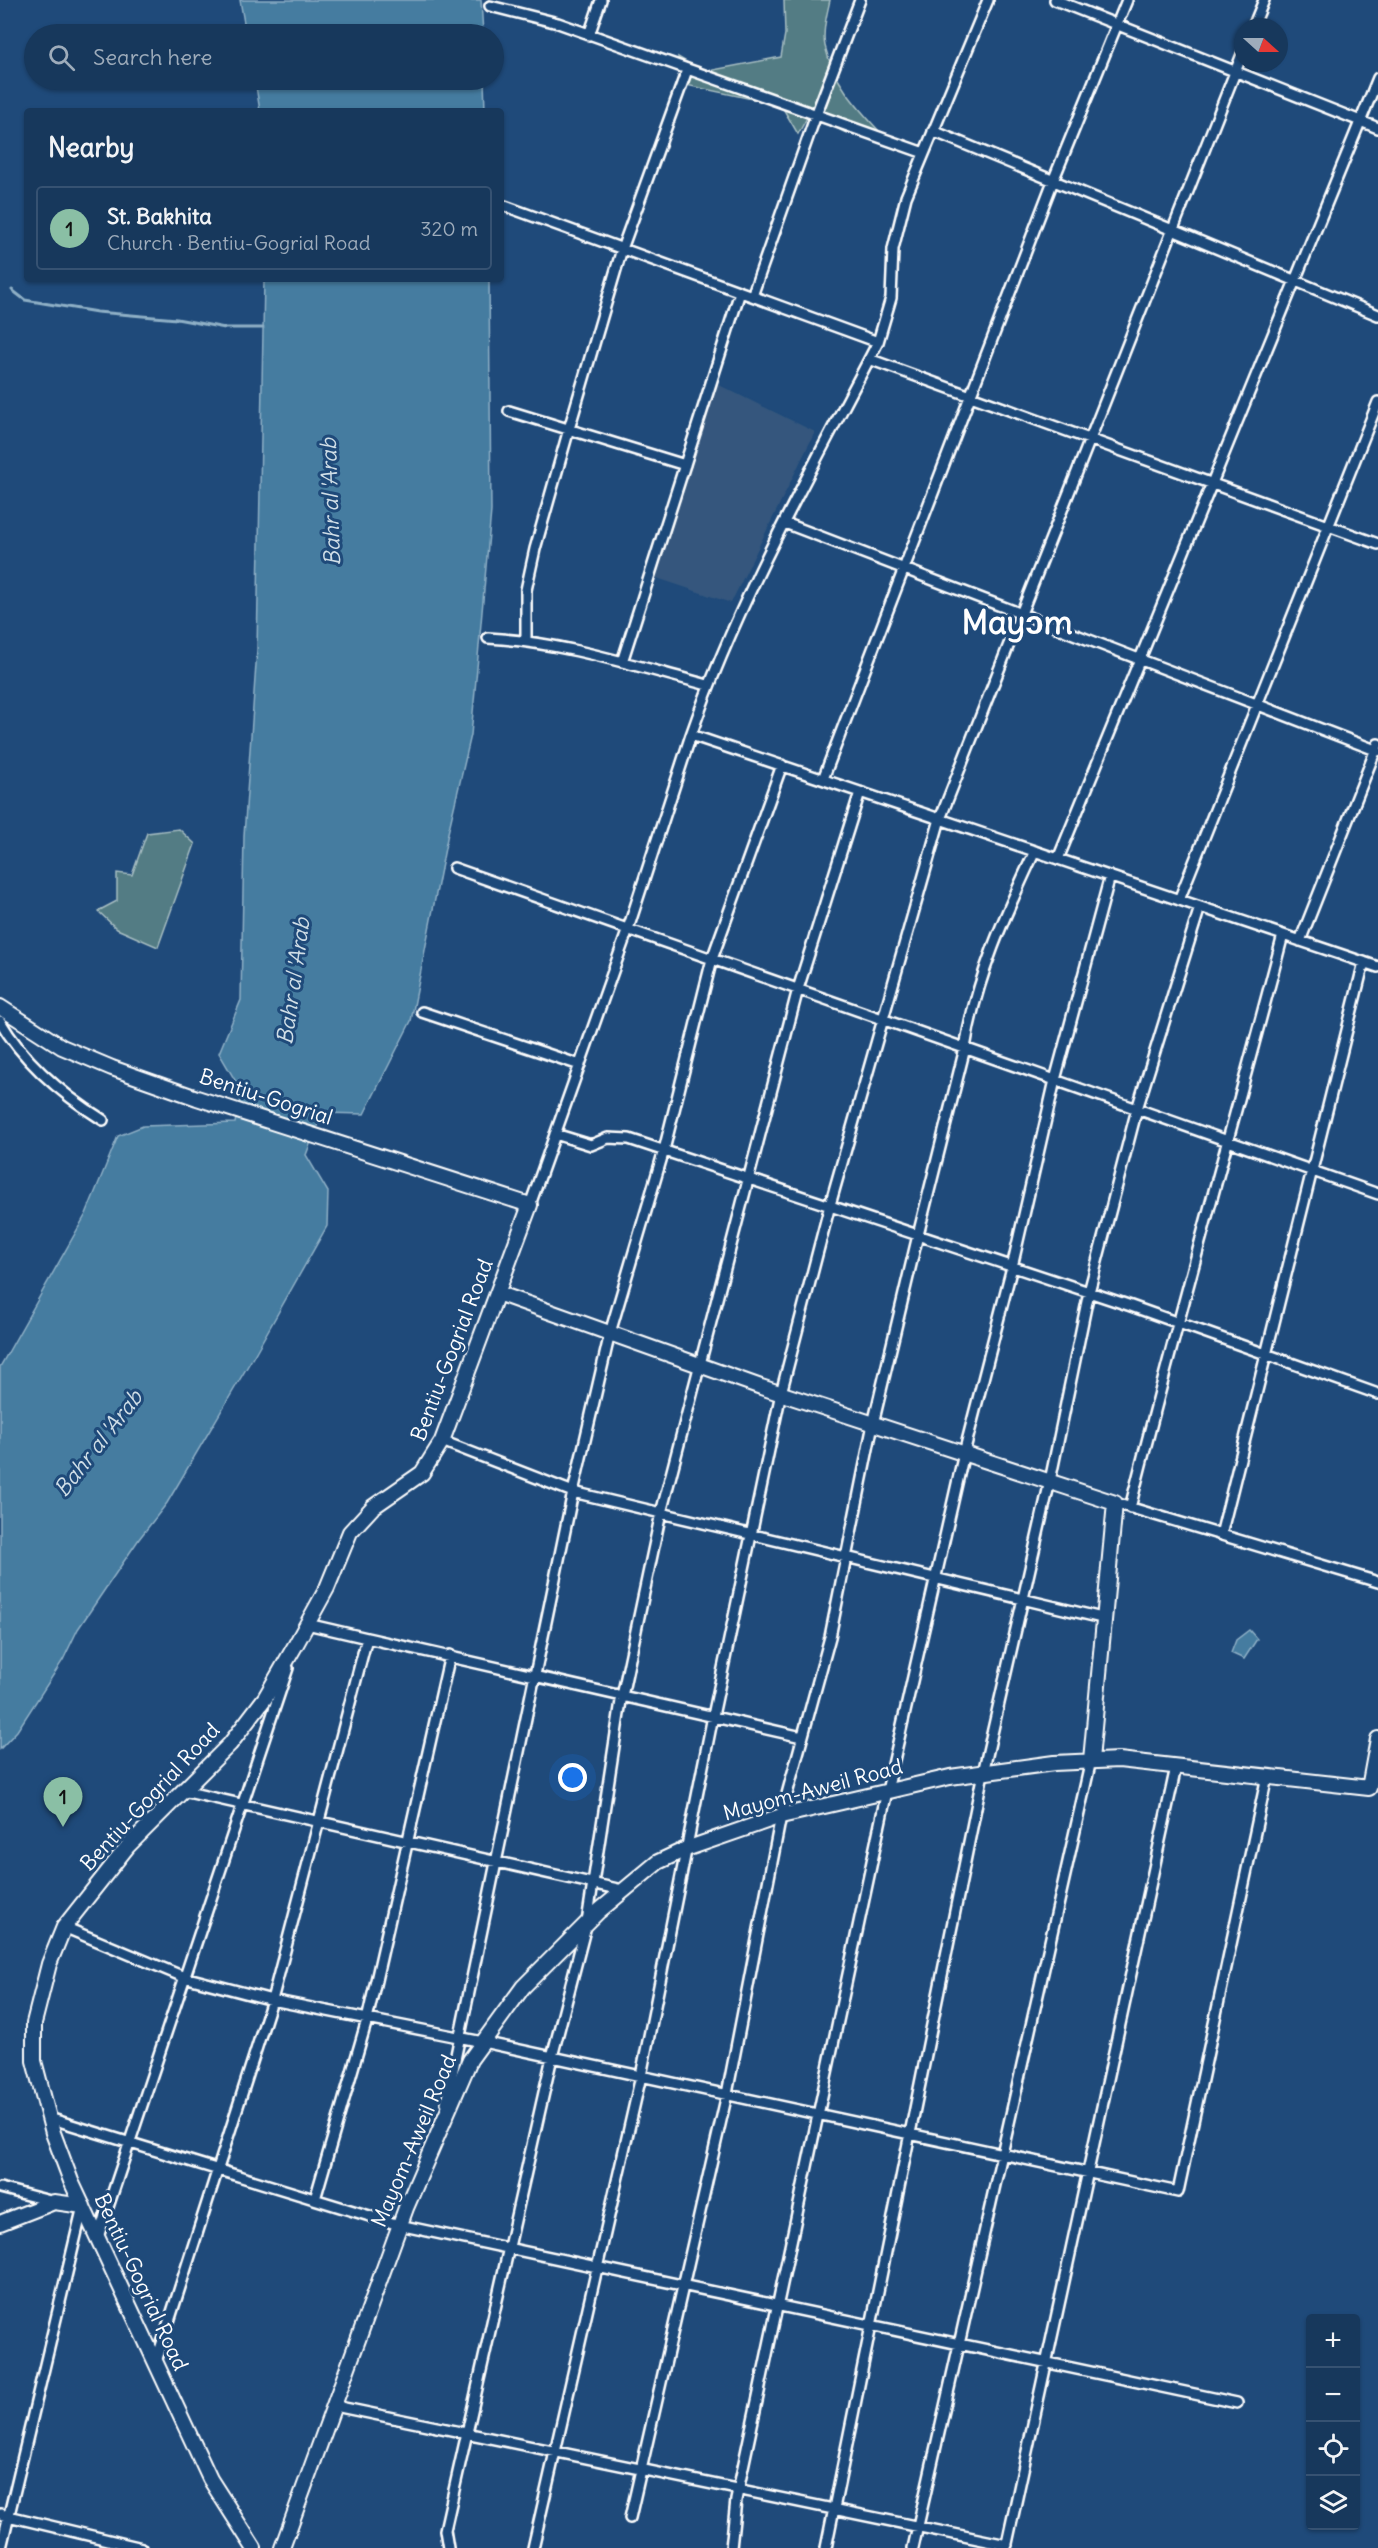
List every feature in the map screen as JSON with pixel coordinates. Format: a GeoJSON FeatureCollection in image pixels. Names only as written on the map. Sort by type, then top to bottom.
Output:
{"type":"FeatureCollection","features":[{"type":"Feature","properties":{"kind":"main road","name":"Bentiu-Gogrial"},"geometry":{"type":"LineString","coordinates":[[0,1007],[62,1047],[112,1068],[530,1204]]}},
{"type":"Feature","properties":{"kind":"main road","name":"Bentiu-Gogrial Road"},"geometry":{"type":"LineString","coordinates":[[254,2548],[210,2480],[71,2181],[49,2118],[34,2061],[34,2023],[48,1964],[64,1926],[128,1846],[230,1744],[265,1698],[308,1624],[327,1588],[350,1532],[373,1507],[422,1473],[442,1441],[530,1204]]}},
{"type":"Feature","properties":{"kind":"main road"},"geometry":{"type":"LineString","coordinates":[[497,1293],[781,1393],[1115,1503],[1106,1619],[1091,1760]]}},
{"type":"Feature","properties":{"kind":"main road","name":"Mayom-Aweil Road"},"geometry":{"type":"LineString","coordinates":[[282,2548],[399,2225],[470,2060],[523,1986],[587,1922],[622,1890],[658,1862],[686,1849],[781,1816],[887,1791],[983,1773],[1091,1760],[1119,1760],[1373,1788],[1378,1739]]}},
{"type":"Feature","properties":{"kind":"main road"},"geometry":{"type":"LineString","coordinates":[[0,2223],[54,2202],[83,2206]]}},
{"type":"Feature","properties":{"kind":"street"},"geometry":{"type":"LineString","coordinates":[[590,35],[601,0]]}},
{"type":"Feature","properties":{"kind":"street"},"geometry":{"type":"LineString","coordinates":[[752,296],[816,115],[860,0]]}},
{"type":"Feature","properties":{"kind":"street"},"geometry":{"type":"LineString","coordinates":[[530,1204],[628,930],[708,685],[749,591],[878,342],[891,298],[893,249],[906,196],[988,0]]}},
{"type":"Feature","properties":{"kind":"street"},"geometry":{"type":"LineString","coordinates":[[1055,0],[1234,72]]}},
{"type":"Feature","properties":{"kind":"street"},"geometry":{"type":"LineString","coordinates":[[822,779],[1053,181],[1118,25],[1126,0]]}},
{"type":"Feature","properties":{"kind":"street"},"geometry":{"type":"LineString","coordinates":[[1256,18],[1263,0]]}},
{"type":"Feature","properties":{"kind":"street"},"geometry":{"type":"LineString","coordinates":[[490,6],[558,23],[924,153]]}},
{"type":"Feature","properties":{"kind":"street"},"geometry":{"type":"LineString","coordinates":[[526,640],[526,590],[535,549],[622,249],[687,70]]}},
{"type":"Feature","properties":{"kind":"street"},"geometry":{"type":"LineString","coordinates":[[533,2548],[641,2076],[750,1534],[781,1393],[830,1205],[940,819],[1235,72],[1378,128]]}},
{"type":"Feature","properties":{"kind":"street"},"geometry":{"type":"LineString","coordinates":[[1058,859],[1378,78]]}},
{"type":"Feature","properties":{"kind":"street"},"geometry":{"type":"LineString","coordinates":[[933,131],[1378,315]]}},
{"type":"Feature","properties":{"kind":"street"},"geometry":{"type":"LineString","coordinates":[[505,206],[878,342]]}},
{"type":"Feature","properties":{"kind":"street"},"geometry":{"type":"LineString","coordinates":[[622,662],[740,292]]}},
{"type":"Feature","properties":{"kind":"street"},"geometry":{"type":"LineString","coordinates":[[869,359],[1378,544]]}},
{"type":"Feature","properties":{"kind":"street"},"geometry":{"type":"LineString","coordinates":[[1179,900],[1378,402]]}},
{"type":"Feature","properties":{"kind":"street"},"geometry":{"type":"LineString","coordinates":[[509,411],[685,465]]}},
{"type":"Feature","properties":{"kind":"street"},"geometry":{"type":"LineString","coordinates":[[785,523],[1377,748],[1300,940]]}},
{"type":"Feature","properties":{"kind":"street"},"geometry":{"type":"LineString","coordinates":[[488,638],[526,640],[566,647],[708,685]]}},
{"type":"Feature","properties":{"kind":"street"},"geometry":{"type":"LineString","coordinates":[[691,735],[1378,967]]}},
{"type":"Feature","properties":{"kind":"street"},"geometry":{"type":"LineString","coordinates":[[442,2122],[573,1492],[610,1333],[664,1150],[712,959],[782,765]]}},
{"type":"Feature","properties":{"kind":"street"},"geometry":{"type":"LineString","coordinates":[[448,2548],[445,2530],[552,2057],[587,1922],[622,1695],[661,1513],[798,989],[860,792]]}},
{"type":"Feature","properties":{"kind":"street"},"geometry":{"type":"LineString","coordinates":[[630,2518],[727,2094],[781,1816],[830,1637],[873,1424],[970,1020],[999,927],[1035,851]]}},
{"type":"Feature","properties":{"kind":"street"},"geometry":{"type":"LineString","coordinates":[[454,868],[1378,1194]]}},
{"type":"Feature","properties":{"kind":"street"},"geometry":{"type":"LineString","coordinates":[[731,2548],[739,2489],[818,2114],[887,1791],[963,1453],[1012,1267],[1055,1080],[1110,876]]}},
{"type":"Feature","properties":{"kind":"street"},"geometry":{"type":"LineString","coordinates":[[826,2548],[983,1773],[1021,1599],[1050,1482],[1089,1292],[1137,1109],[1200,907]]}},
{"type":"Feature","properties":{"kind":"street"},"geometry":{"type":"LineString","coordinates":[[1130,1508],[1176,1322],[1229,1141],[1283,935]]}},
{"type":"Feature","properties":{"kind":"street"},"geometry":{"type":"LineString","coordinates":[[1221,1535],[1364,962]]}},
{"type":"Feature","properties":{"kind":"street"},"geometry":{"type":"LineString","coordinates":[[422,1012],[580,1065]]}},
{"type":"Feature","properties":{"kind":"street"},"geometry":{"type":"LineString","coordinates":[[0,1021],[8,1035],[56,1086],[103,1120]]}},
{"type":"Feature","properties":{"kind":"street"},"geometry":{"type":"LineString","coordinates":[[555,1134],[591,1145],[608,1138],[629,1139],[664,1150],[1089,1292],[1378,1394]]}},
{"type":"Feature","properties":{"kind":"street"},"geometry":{"type":"LineString","coordinates":[[442,1441],[573,1492],[1106,1619]]}},
{"type":"Feature","properties":{"kind":"street"},"geometry":{"type":"LineString","coordinates":[[1115,1503],[1378,1582]]}},
{"type":"Feature","properties":{"kind":"street"},"geometry":{"type":"LineString","coordinates":[[308,1624],[802,1737]]}},
{"type":"Feature","properties":{"kind":"street"},"geometry":{"type":"LineString","coordinates":[[156,2362],[272,2000],[367,1638]]}},
{"type":"Feature","properties":{"kind":"street"},"geometry":{"type":"LineString","coordinates":[[98,2237],[295,1646]]}},
{"type":"Feature","properties":{"kind":"street"},"geometry":{"type":"LineString","coordinates":[[315,2199],[367,2020],[450,1655]]}},
{"type":"Feature","properties":{"kind":"street"},"geometry":{"type":"LineString","coordinates":[[913,2548],[1091,1760]]}},
{"type":"Feature","properties":{"kind":"street"},"geometry":{"type":"LineString","coordinates":[[335,2406],[1007,2546],[1176,1767]]}},
{"type":"Feature","properties":{"kind":"street"},"geometry":{"type":"LineString","coordinates":[[64,1926],[184,1977],[272,2000],[460,2037],[1178,2192],[1267,1776]]}},
{"type":"Feature","properties":{"kind":"street"},"geometry":{"type":"LineString","coordinates":[[183,1791],[622,1890]]}},
{"type":"Feature","properties":{"kind":"street"},"geometry":{"type":"LineString","coordinates":[[49,2118],[399,2225],[1237,2403]]}},
{"type":"Feature","properties":{"kind":"street"},"geometry":{"type":"LineString","coordinates":[[0,2188],[54,2202]]}},
{"type":"Feature","properties":{"kind":"street"},"geometry":{"type":"LineString","coordinates":[[1,2548],[5,2515],[83,2206]]}},
{"type":"Feature","properties":{"kind":"street"},"geometry":{"type":"LineString","coordinates":[[5,2515],[142,2548]]}},
{"type":"Feature","properties":{"kind":"shaded area"},"geometry":{"type":"Polygon","coordinates":[[[717,384],[815,432],[731,603],[654,577],[717,384]]]}},
{"type":"Feature","properties":{"kind":"green space"},"geometry":{"type":"Polygon","coordinates":[[[784,0],[830,0],[824,35],[829,60],[842,86],[889,142],[844,132],[809,114],[798,134],[781,105],[681,84],[678,57],[703,72],[781,57],[785,34],[784,0]]]}},
{"type":"Feature","properties":{"kind":"green space"},"geometry":{"type":"Polygon","coordinates":[[[179,829],[195,844],[158,947],[117,929],[98,911],[117,901],[117,873],[132,875],[147,833],[179,829]]]}},
{"type":"Feature","properties":{"kind":"water"},"geometry":{"type":"Polygon","coordinates":[[[240,0],[481,0],[482,24],[244,24],[240,0]]]}},
{"type":"Feature","properties":{"kind":"water"},"geometry":{"type":"Polygon","coordinates":[[[257,90],[484,90],[485,108],[260,108],[257,90]]]}},
{"type":"Feature","properties":{"kind":"water","name":"Bahr al 'Arab"},"geometry":{"type":"Polygon","coordinates":[[[264,282],[489,282],[491,511],[471,735],[448,833],[411,1021],[364,1114],[322,1113],[306,1155],[328,1192],[327,1226],[167,1503],[139,1539],[78,1629],[63,1660],[17,1731],[0,1749],[0,1367],[86,1214],[118,1136],[143,1126],[235,1123],[242,1092],[219,1053],[241,1000],[244,836],[257,650],[264,282]]]}},
{"type":"Feature","properties":{"kind":"water"},"geometry":{"type":"Polygon","coordinates":[[[1249,1630],[1257,1639],[1244,1659],[1231,1653],[1236,1640],[1249,1630]]]}},
{"type":"Feature","properties":{"kind":"waterway"},"geometry":{"type":"LineString","coordinates":[[12,290],[25,300],[97,312],[177,319],[225,328],[263,328]]}},
{"type":"Feature","properties":{"kind":"place","name":"St. Bakhita"},"geometry":{"type":"Point","coordinates":[63,1827]}},
{"type":"Feature","properties":{"kind":"district","name":"Mayɔm"},"geometry":{"type":"Point","coordinates":[1017,622]}}]}
